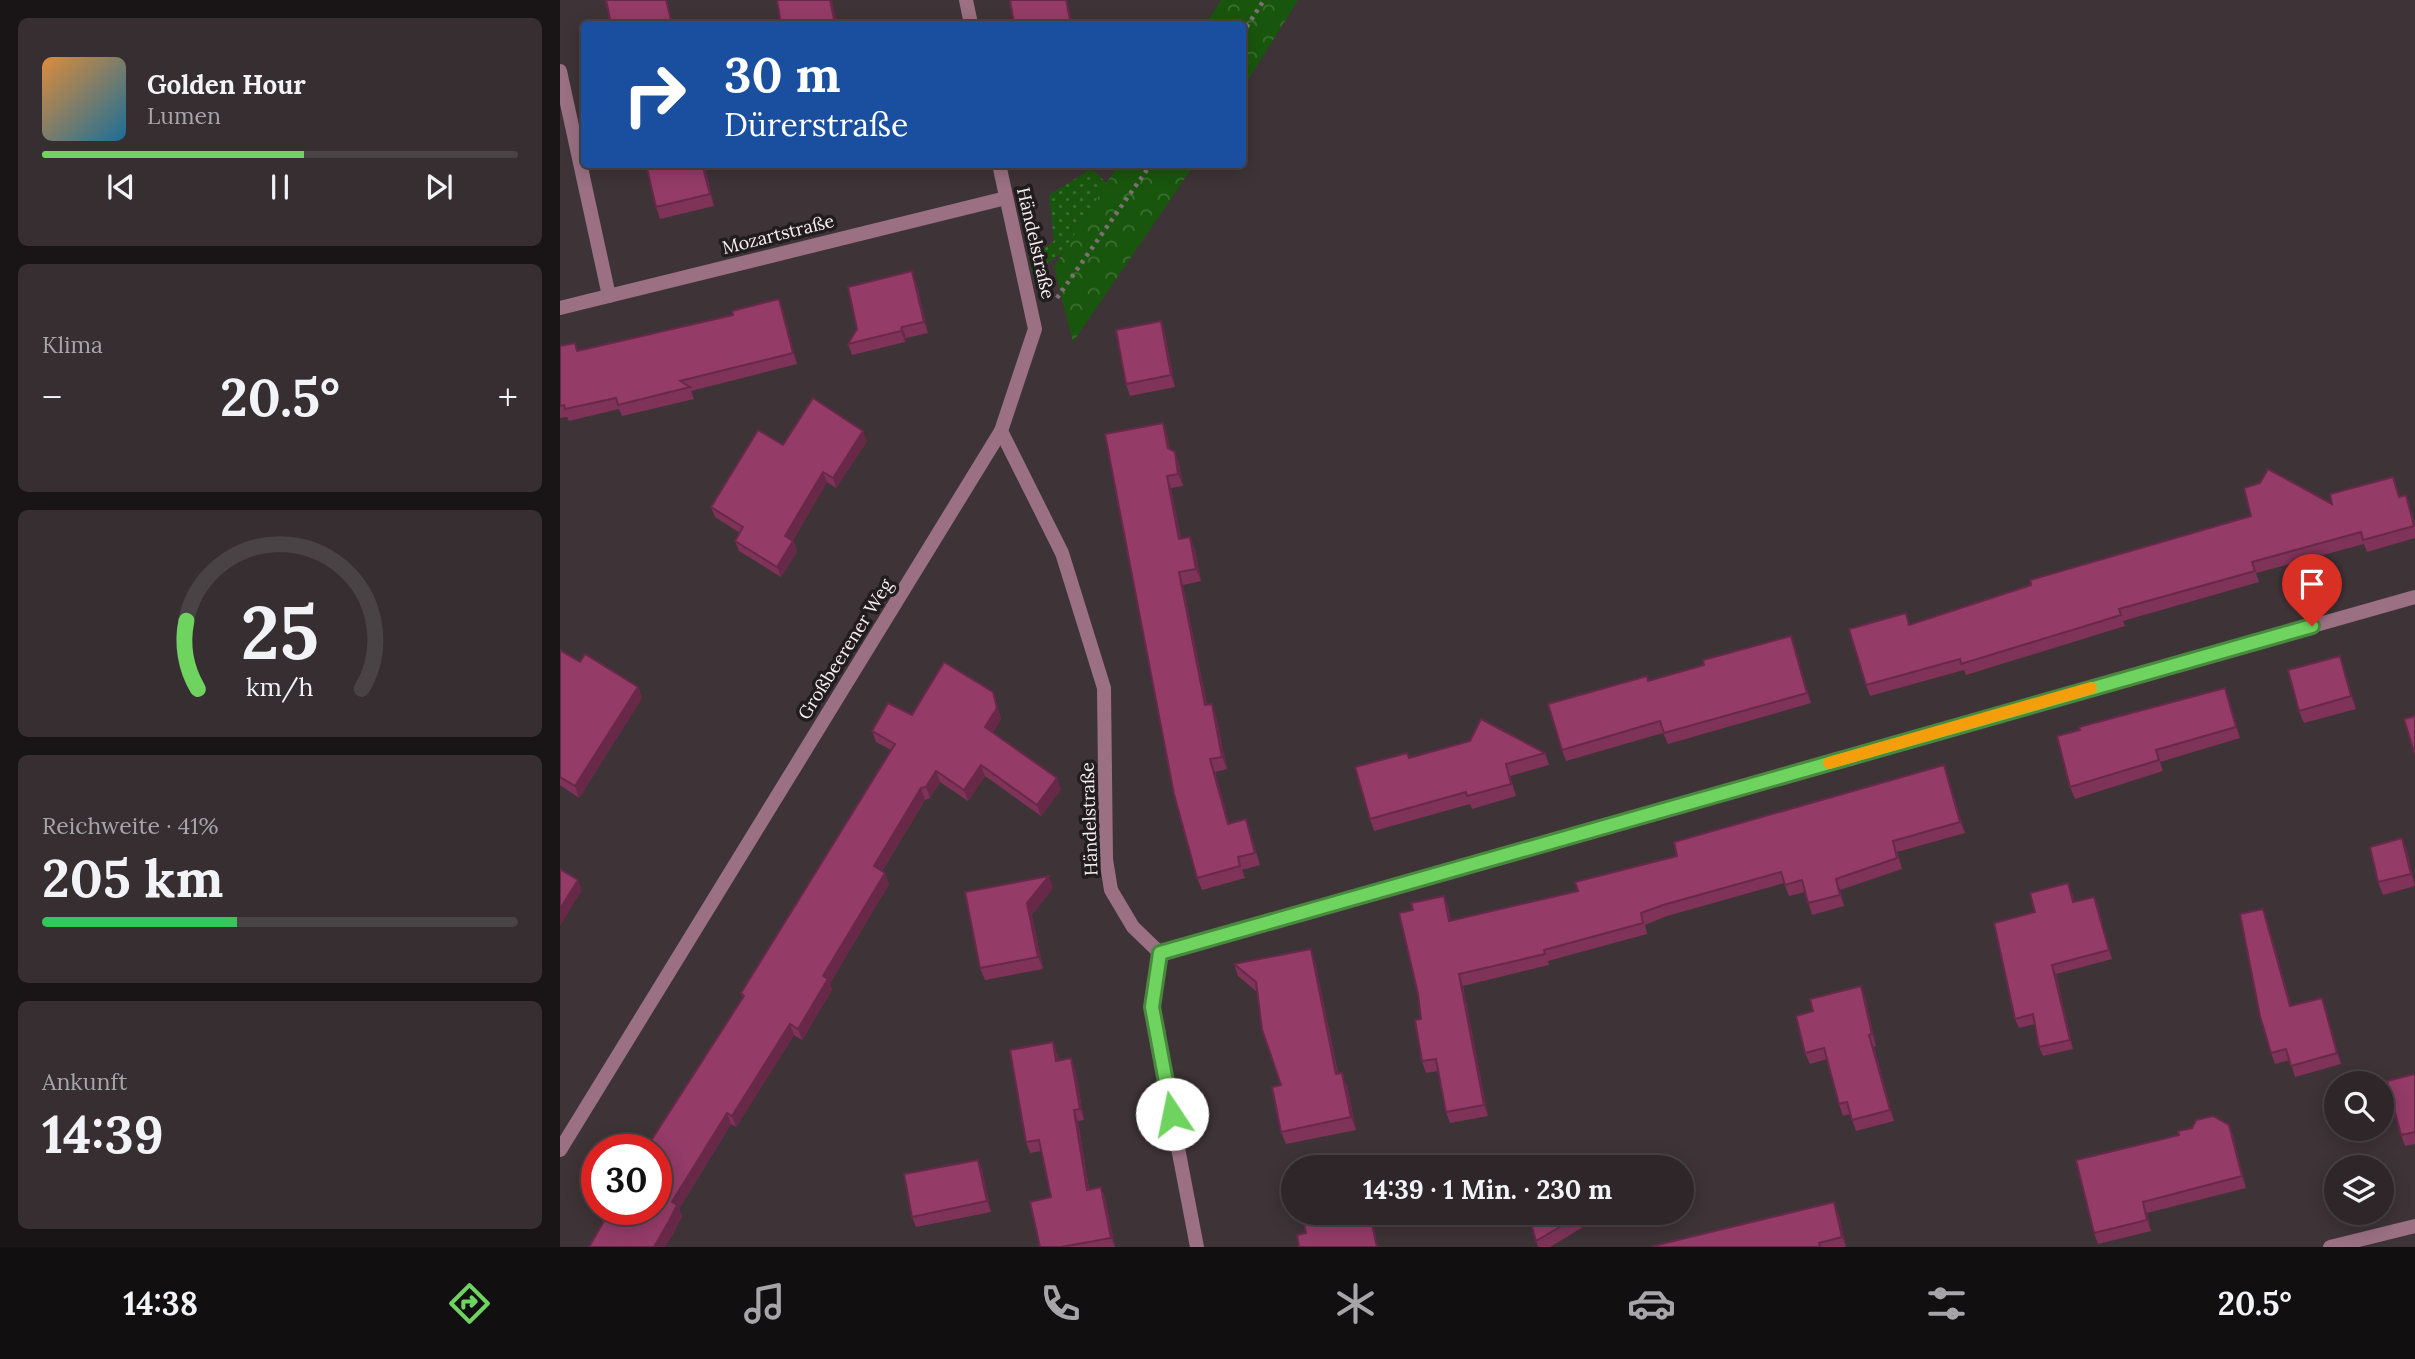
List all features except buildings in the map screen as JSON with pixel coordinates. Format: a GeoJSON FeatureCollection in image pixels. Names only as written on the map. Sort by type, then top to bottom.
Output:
{"type":"FeatureCollection","features":[{"type":"Feature","properties":{"kind":"street"},"geometry":{"type":"LineString","coordinates":[[966,0],[970,21]]}},
{"type":"Feature","properties":{"kind":"street"},"geometry":{"type":"LineString","coordinates":[[560,71],[581,167]]}},
{"type":"Feature","properties":{"kind":"street"},"geometry":{"type":"LineString","coordinates":[[581,168],[609,296]]}},
{"type":"Feature","properties":{"kind":"street","name":"Händelstraße"},"geometry":{"type":"LineString","coordinates":[[1000,168],[1035,329]]}},
{"type":"Feature","properties":{"kind":"street","name":"Mozartstraße"},"geometry":{"type":"LineString","coordinates":[[560,307],[1006,198]]}},
{"type":"Feature","properties":{"kind":"street","name":"Großbeerener Weg"},"geometry":{"type":"LineString","coordinates":[[560,1150],[1001,432],[1035,329]]}},
{"type":"Feature","properties":{"kind":"street","name":"Händelstraße"},"geometry":{"type":"LineString","coordinates":[[1001,432],[1062,553],[1104,688],[1106,859],[1111,890],[1133,927],[1160,953]]}},
{"type":"Feature","properties":{"kind":"street"},"geometry":{"type":"LineString","coordinates":[[1197,1247],[1152,1007],[1160,953],[2415,597]]}},
{"type":"Feature","properties":{"kind":"street"},"geometry":{"type":"LineString","coordinates":[[2330,1247],[2415,1226]]}},
{"type":"Feature","properties":{"kind":"path"},"geometry":{"type":"LineString","coordinates":[[1246,28],[1264,0]]}},
{"type":"Feature","properties":{"kind":"path"},"geometry":{"type":"LineString","coordinates":[[1035,329],[1148,168]]}},
{"type":"Feature","properties":{"kind":"green space"},"geometry":{"type":"Polygon","coordinates":[[[1221,0],[1298,0],[1246,83],[1246,21],[1208,21],[1221,0]]]}},
{"type":"Feature","properties":{"kind":"green space"},"geometry":{"type":"Polygon","coordinates":[[[1116,168],[1192,168],[1073,342],[1054,267],[1116,168]]]}},
{"type":"Feature","properties":{"kind":"green space"},"geometry":{"type":"Polygon","coordinates":[[[1091,169],[1107,183],[1065,251],[1032,273],[1029,261],[1054,241],[1049,195],[1091,169]]]}},
{"type":"Feature","properties":{"kind":"slow traffic"},"geometry":{"type":"LineString","coordinates":[[1829,763],[2091,688]]}},
{"type":"Feature","properties":{"kind":"route"},"geometry":{"type":"LineString","coordinates":[[1172,1114],[1152,1007],[1160,953],[2312,626]]}}]}
